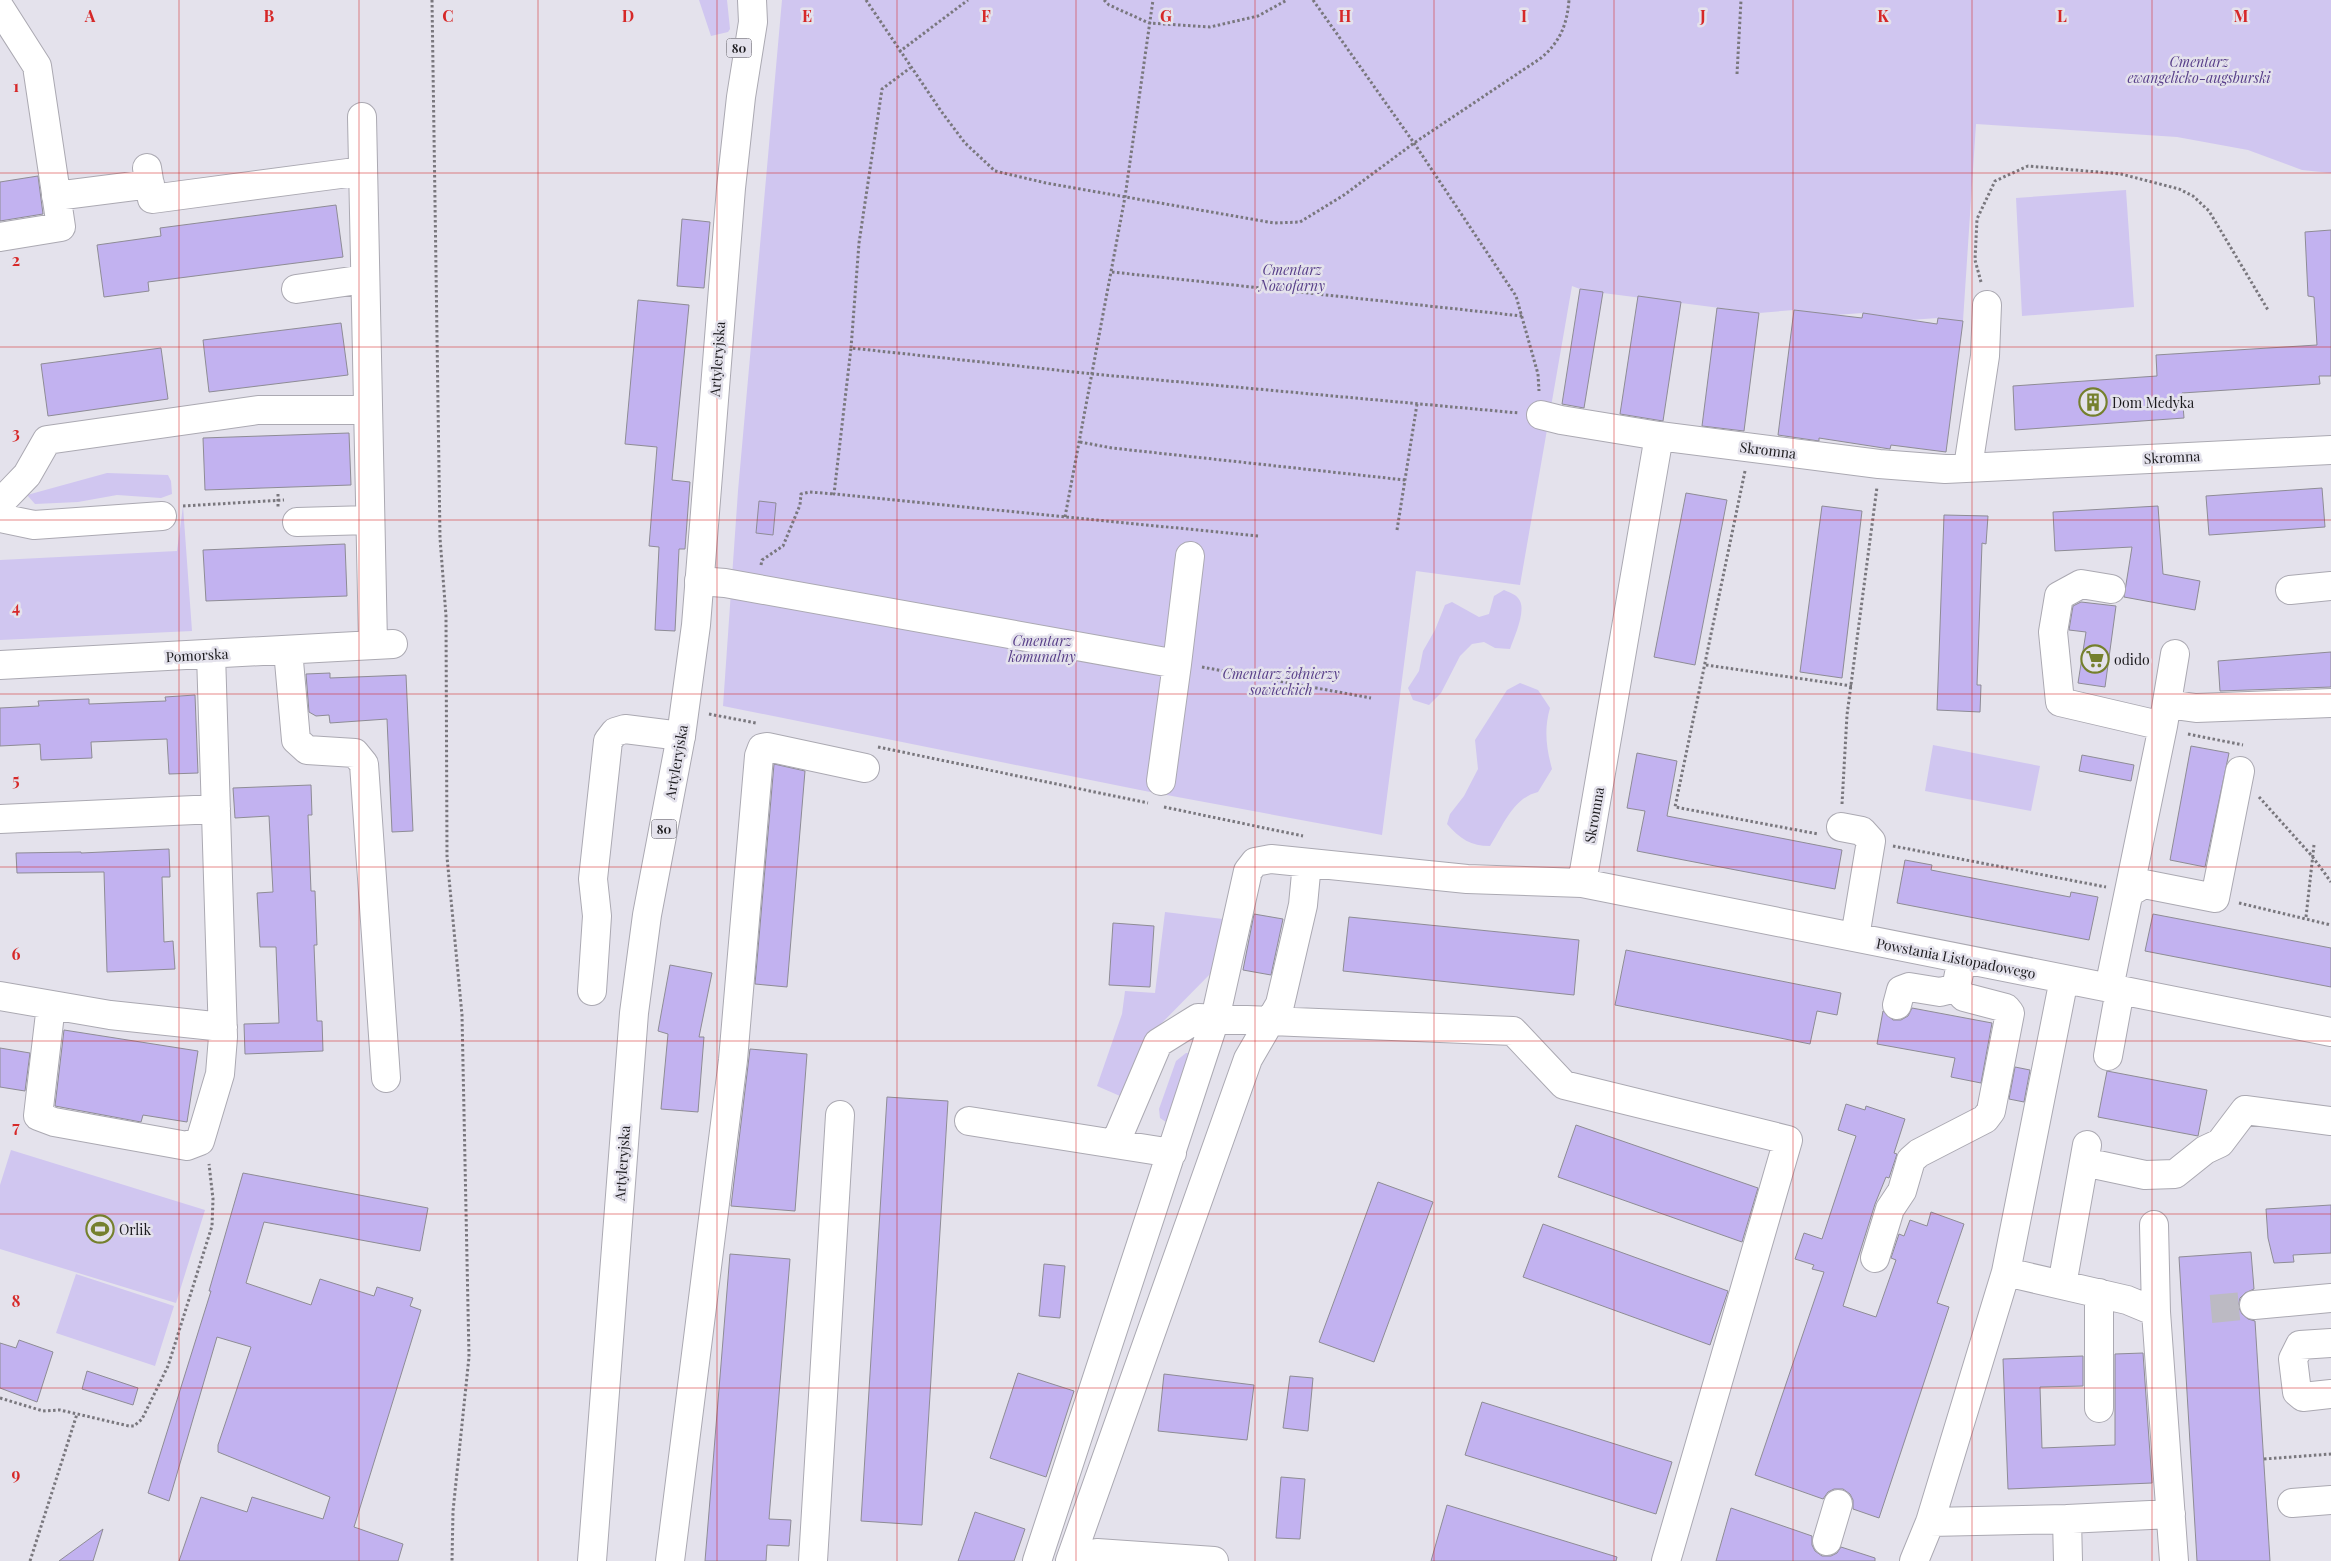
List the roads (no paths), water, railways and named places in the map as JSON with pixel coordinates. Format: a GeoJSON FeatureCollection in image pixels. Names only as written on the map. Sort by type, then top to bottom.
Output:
{"type":"FeatureCollection","features":[{"type":"Feature","properties":{"kind":"street","name":"Artyleryjska"},"geometry":{"type":"LineString","coordinates":[[592,1561],[636,988],[647,916],[681,736],[699,581],[724,260],[749,5]]}},
{"type":"Feature","properties":{"kind":"street"},"geometry":{"type":"LineString","coordinates":[[0,8],[37,66],[61,227],[0,237]]}},
{"type":"Feature","properties":{"kind":"street"},"geometry":{"type":"LineString","coordinates":[[292,511],[370,520],[362,117]]}},
{"type":"Feature","properties":{"kind":"street"},"geometry":{"type":"LineString","coordinates":[[56,196],[148,176],[152,198],[363,171]]}},
{"type":"Feature","properties":{"kind":"street"},"geometry":{"type":"LineString","coordinates":[[296,289],[365,279]]}},
{"type":"Feature","properties":{"kind":"street"},"geometry":{"type":"LineString","coordinates":[[1968,468],[1985,356],[1987,305]]}},
{"type":"Feature","properties":{"kind":"street"},"geometry":{"type":"LineString","coordinates":[[0,502],[27,475],[47,440],[258,410],[368,410]]}},
{"type":"Feature","properties":{"kind":"street"},"geometry":{"type":"LineString","coordinates":[[1541,415],[1659,436]]}},
{"type":"Feature","properties":{"kind":"street","name":"Skromna"},"geometry":{"type":"LineString","coordinates":[[1582,883],[1659,436],[1880,464],[1945,469],[2331,450]]}},
{"type":"Feature","properties":{"kind":"street"},"geometry":{"type":"LineString","coordinates":[[0,518],[34,525],[172,511]]}},
{"type":"Feature","properties":{"kind":"street","name":"Pomorska"},"geometry":{"type":"LineString","coordinates":[[0,664],[383,644],[370,520]]}},
{"type":"Feature","properties":{"kind":"street"},"geometry":{"type":"LineString","coordinates":[[1161,781],[1178,661],[1190,556]]}},
{"type":"Feature","properties":{"kind":"street"},"geometry":{"type":"LineString","coordinates":[[699,581],[757,589],[1178,661]]}},
{"type":"Feature","properties":{"kind":"street"},"geometry":{"type":"LineString","coordinates":[[2111,589],[2081,584],[2059,596],[2053,632],[2060,702],[2171,721],[2196,708],[2331,703]]}},
{"type":"Feature","properties":{"kind":"street"},"geometry":{"type":"LineString","coordinates":[[2290,590],[2331,586]]}},
{"type":"Feature","properties":{"kind":"street"},"geometry":{"type":"LineString","coordinates":[[288,650],[296,740],[306,750],[355,753],[364,764],[386,1078]]}},
{"type":"Feature","properties":{"kind":"street"},"geometry":{"type":"LineString","coordinates":[[51,1005],[38,1116],[54,1122],[187,1146],[200,1141],[220,1074],[223,1027],[216,809],[211,720],[211,654]]}},
{"type":"Feature","properties":{"kind":"street"},"geometry":{"type":"LineString","coordinates":[[2108,1056],[2115,989],[2130,892],[2171,721],[2175,654]]}},
{"type":"Feature","properties":{"kind":"street"},"geometry":{"type":"LineString","coordinates":[[592,991],[597,916],[593,879],[608,741],[615,732],[625,729],[681,736]]}},
{"type":"Feature","properties":{"kind":"street"},"geometry":{"type":"LineString","coordinates":[[670,1561],[733,1060],[759,756],[762,748],[767,747],[871,757]]}},
{"type":"Feature","properties":{"kind":"street"},"geometry":{"type":"LineString","coordinates":[[2130,892],[2144,884],[2215,898],[2240,771]]}},
{"type":"Feature","properties":{"kind":"street"},"geometry":{"type":"LineString","coordinates":[[0,819],[216,809]]}},
{"type":"Feature","properties":{"kind":"street"},"geometry":{"type":"LineString","coordinates":[[1841,827],[1862,831],[1871,841],[1855,937]]}},
{"type":"Feature","properties":{"kind":"street"},"geometry":{"type":"LineString","coordinates":[[1070,1561],[1248,1059],[1280,1004],[1303,906],[1308,850]]}},
{"type":"Feature","properties":{"kind":"street","name":"Powstania Listopadowego"},"geometry":{"type":"LineString","coordinates":[[1040,1561],[1215,1019],[1248,871],[1255,862],[1308,850],[1468,879],[1582,883],[2331,1032]]}},
{"type":"Feature","properties":{"kind":"street"},"geometry":{"type":"LineString","coordinates":[[1956,988],[1962,959]]}},
{"type":"Feature","properties":{"kind":"street"},"geometry":{"type":"LineString","coordinates":[[1914,1561],[1930,1522],[2006,1272],[2064,979]]}},
{"type":"Feature","properties":{"kind":"street"},"geometry":{"type":"LineString","coordinates":[[1897,1006],[1901,990],[1909,987],[1940,992],[1956,988]]}},
{"type":"Feature","properties":{"kind":"street"},"geometry":{"type":"LineString","coordinates":[[1875,1258],[1890,1209],[1902,1191],[1912,1160],[1919,1153],[1985,1119],[1991,1111],[2010,1013],[2006,1008],[1964,997],[1956,988]]}},
{"type":"Feature","properties":{"kind":"street"},"geometry":{"type":"LineString","coordinates":[[0,996],[110,1015],[223,1027]]}},
{"type":"Feature","properties":{"kind":"street"},"geometry":{"type":"LineString","coordinates":[[1115,1144],[1158,1043],[1198,1018],[1513,1031],[1564,1085],[1788,1140],[1666,1561]]}},
{"type":"Feature","properties":{"kind":"street"},"geometry":{"type":"LineString","coordinates":[[2062,1285],[2086,1153],[2145,1175],[2175,1174],[2205,1150],[2220,1143],[2245,1110],[2331,1121]]}},
{"type":"Feature","properties":{"kind":"street"},"geometry":{"type":"LineString","coordinates":[[813,1561],[840,1115]]}},
{"type":"Feature","properties":{"kind":"street"},"geometry":{"type":"LineString","coordinates":[[969,1120],[1172,1153]]}},
{"type":"Feature","properties":{"kind":"street"},"geometry":{"type":"LineString","coordinates":[[2154,1225],[2156,1312],[2174,1561]]}},
{"type":"Feature","properties":{"kind":"street"},"geometry":{"type":"LineString","coordinates":[[2006,1272],[2127,1300],[2156,1312]]}},
{"type":"Feature","properties":{"kind":"street"},"geometry":{"type":"LineString","coordinates":[[2099,1294],[2099,1408]]}},
{"type":"Feature","properties":{"kind":"street"},"geometry":{"type":"LineString","coordinates":[[2254,1305],[2331,1298]]}},
{"type":"Feature","properties":{"kind":"street"},"geometry":{"type":"LineString","coordinates":[[2331,1343],[2300,1345],[2293,1359],[2297,1392],[2303,1397],[2331,1394]]}},
{"type":"Feature","properties":{"kind":"street"},"geometry":{"type":"LineString","coordinates":[[2292,1503],[2331,1500]]}},
{"type":"Feature","properties":{"kind":"street"},"geometry":{"type":"LineString","coordinates":[[1827,1541],[1838,1504]]}},
{"type":"Feature","properties":{"kind":"street"},"geometry":{"type":"LineString","coordinates":[[1930,1522],[2067,1520],[2171,1514]]}},
{"type":"Feature","properties":{"kind":"street"},"geometry":{"type":"LineString","coordinates":[[2063,1557],[2067,1520]]}},
{"type":"Feature","properties":{"kind":"street"},"geometry":{"type":"LineString","coordinates":[[1078,1561],[1097,1553],[1214,1561]]}},
{"type":"Feature","properties":{"kind":"tunnel"},"geometry":{"type":"LineString","coordinates":[[2211,1309],[2254,1305]]}},
{"type":"Feature","properties":{"kind":"place","name":"Dom Medyka"},"geometry":{"type":"Point","coordinates":[2093,402]}},
{"type":"Feature","properties":{"kind":"place","name":"odido"},"geometry":{"type":"Point","coordinates":[2095,659]}},
{"type":"Feature","properties":{"kind":"place","name":"Orlik"},"geometry":{"type":"Point","coordinates":[100,1229]}},
{"type":"Feature","properties":{"kind":"park label","name":"Cmentarz ewangelicko-augsburski"},"geometry":{"type":"Point","coordinates":[2199,69]}},
{"type":"Feature","properties":{"kind":"park label","name":"Cmentarz Nowofarny"},"geometry":{"type":"Point","coordinates":[1292,278]}},
{"type":"Feature","properties":{"kind":"park label","name":"Cmentarz komunalny"},"geometry":{"type":"Point","coordinates":[1042,648]}},
{"type":"Feature","properties":{"kind":"park label","name":"Cmentarz żołnierzy sowieckich"},"geometry":{"type":"Point","coordinates":[1281,682]}}]}
